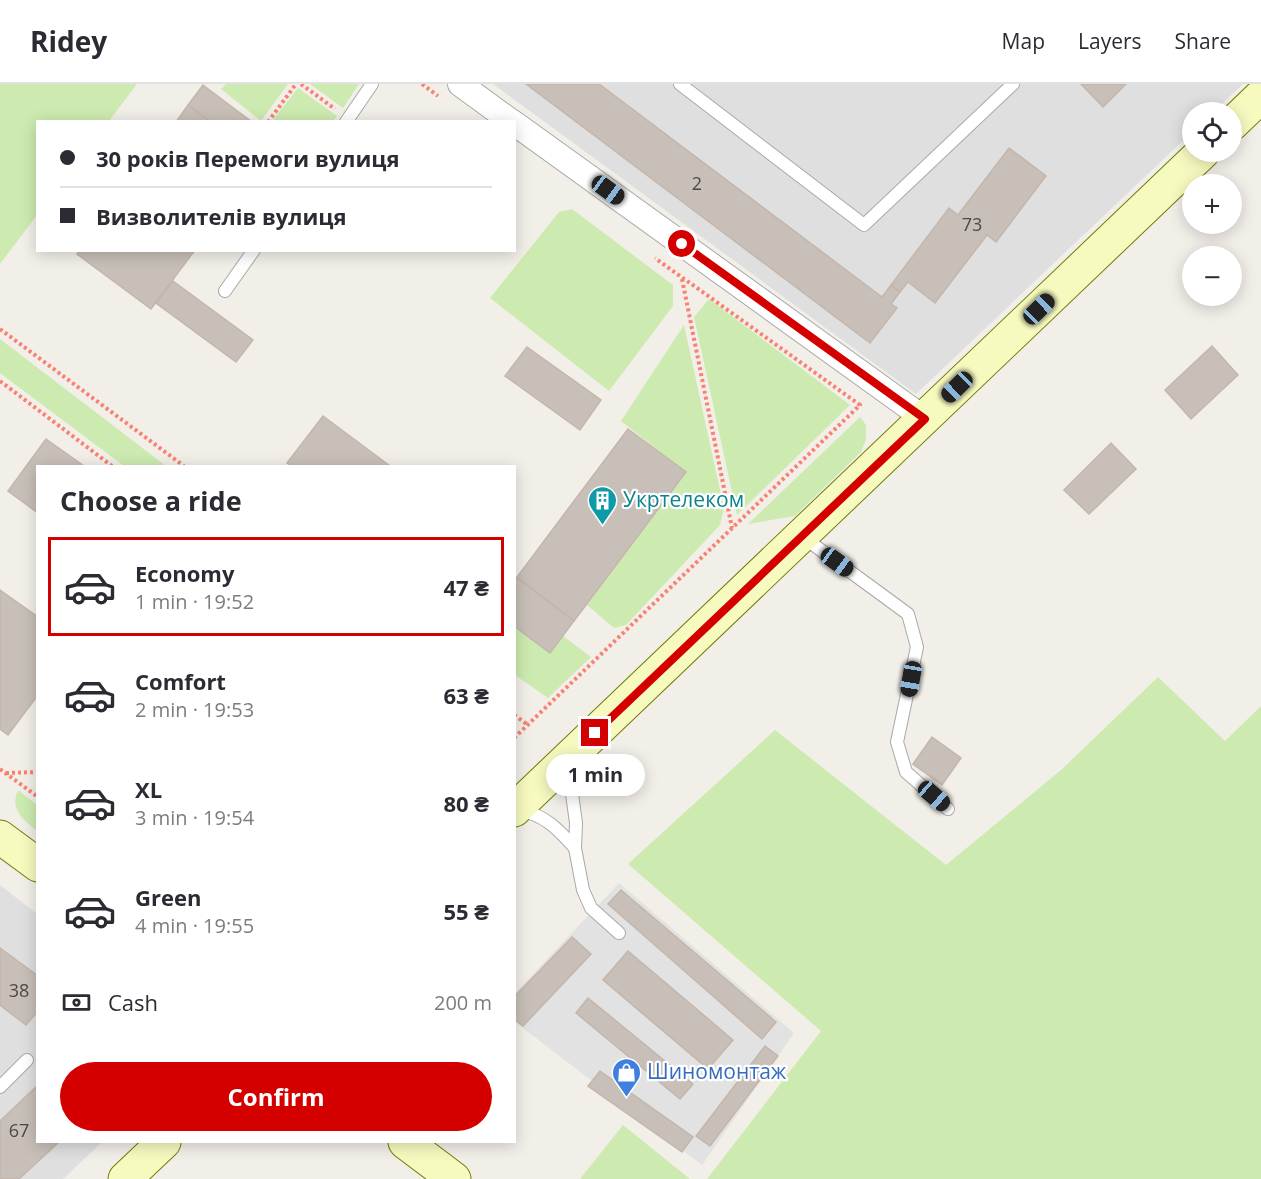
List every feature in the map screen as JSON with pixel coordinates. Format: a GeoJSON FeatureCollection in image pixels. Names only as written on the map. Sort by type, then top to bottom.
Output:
{"type":"FeatureCollection","features":[{"type":"Feature","properties":{"kind":"main road"},"geometry":{"type":"LineString","coordinates":[[1242,114],[1261,96]]}},
{"type":"Feature","properties":{"kind":"main road"},"geometry":{"type":"LineString","coordinates":[[516,808],[1193,162]]}},
{"type":"Feature","properties":{"kind":"main road"},"geometry":{"type":"LineString","coordinates":[[0,837],[36,864]]}},
{"type":"Feature","properties":{"kind":"main road"},"geometry":{"type":"LineString","coordinates":[[125,1179],[163,1143]]}},
{"type":"Feature","properties":{"kind":"main road"},"geometry":{"type":"LineString","coordinates":[[406,1143],[454,1179]]}},
{"type":"Feature","properties":{"kind":"street"},"geometry":{"type":"LineString","coordinates":[[460,84],[510,120]]}},
{"type":"Feature","properties":{"kind":"street"},"geometry":{"type":"LineString","coordinates":[[516,124],[925,419]]}},
{"type":"Feature","properties":{"kind":"lane"},"geometry":{"type":"LineString","coordinates":[[347,120],[372,84]]}},
{"type":"Feature","properties":{"kind":"lane"},"geometry":{"type":"LineString","coordinates":[[685,85],[864,225],[1013,84]]}},
{"type":"Feature","properties":{"kind":"lane"},"geometry":{"type":"LineString","coordinates":[[225,291],[253,252]]}},
{"type":"Feature","properties":{"kind":"lane"},"geometry":{"type":"LineString","coordinates":[[802,536],[908,614],[917,647],[897,742],[906,772],[948,809]]}},
{"type":"Feature","properties":{"kind":"lane"},"geometry":{"type":"LineString","coordinates":[[562,764],[569,772],[576,823],[575,848],[584,890],[591,908],[619,933]]}},
{"type":"Feature","properties":{"kind":"lane"},"geometry":{"type":"LineString","coordinates":[[516,809],[531,812],[553,824],[575,848]]}},
{"type":"Feature","properties":{"kind":"lane"},"geometry":{"type":"LineString","coordinates":[[0,1086],[27,1060]]}},
{"type":"Feature","properties":{"kind":"path"},"geometry":{"type":"LineString","coordinates":[[269,120],[296,84]]}},
{"type":"Feature","properties":{"kind":"path"},"geometry":{"type":"LineString","coordinates":[[301,84],[347,120]]}},
{"type":"Feature","properties":{"kind":"path"},"geometry":{"type":"LineString","coordinates":[[682,278],[732,529]]}},
{"type":"Feature","properties":{"kind":"path"},"geometry":{"type":"LineString","coordinates":[[0,329],[183,465]]}},
{"type":"Feature","properties":{"kind":"path"},"geometry":{"type":"LineString","coordinates":[[0,381],[111,465]]}},
{"type":"Feature","properties":{"kind":"path"},"geometry":{"type":"LineString","coordinates":[[516,736],[860,405]]}},
{"type":"Feature","properties":{"kind":"path"},"geometry":{"type":"LineString","coordinates":[[516,716],[528,725]]}},
{"type":"Feature","properties":{"kind":"path"},"geometry":{"type":"LineString","coordinates":[[0,769],[36,796]]}},
{"type":"Feature","properties":{"kind":"path"},"geometry":{"type":"LineString","coordinates":[[6,773],[36,772]]}},
{"type":"Feature","properties":{"kind":"shaded area"},"geometry":{"type":"Polygon","coordinates":[[[493,84],[1243,84],[1224,102],[1182,102],[1182,141],[916,394],[493,84]]]}},
{"type":"Feature","properties":{"kind":"shaded area"},"geometry":{"type":"Polygon","coordinates":[[[619,883],[794,1033],[702,1165],[516,1023],[516,992],[619,883]]]}},
{"type":"Feature","properties":{"kind":"shaded area"},"geometry":{"type":"Polygon","coordinates":[[[0,885],[36,913],[36,1143],[101,1143],[63,1179],[0,1179],[0,885]]]}},
{"type":"Feature","properties":{"kind":"green space"},"geometry":{"type":"Polygon","coordinates":[[[0,84],[137,84],[110,120],[36,120],[36,216],[0,264],[0,84]]]}},
{"type":"Feature","properties":{"kind":"green space"},"geometry":{"type":"Polygon","coordinates":[[[226,84],[288,84],[262,120],[221,89],[226,84]]]}},
{"type":"Feature","properties":{"kind":"green space"},"geometry":{"type":"Polygon","coordinates":[[[310,84],[359,84],[343,108],[310,84]]]}},
{"type":"Feature","properties":{"kind":"green space"},"geometry":{"type":"Polygon","coordinates":[[[298,88],[337,116],[334,120],[273,120],[298,88]]]}},
{"type":"Feature","properties":{"kind":"green space"},"geometry":{"type":"Polygon","coordinates":[[[572,209],[673,285],[673,306],[609,391],[490,298],[559,212],[572,209]]]}},
{"type":"Feature","properties":{"kind":"green space"},"geometry":{"type":"Polygon","coordinates":[[[709,299],[850,405],[737,515],[694,317],[709,299]]]}},
{"type":"Feature","properties":{"kind":"green space"},"geometry":{"type":"Polygon","coordinates":[[[684,325],[724,508],[720,525],[626,625],[614,628],[587,605],[686,472],[621,421],[684,325]]]}},
{"type":"Feature","properties":{"kind":"green space"},"geometry":{"type":"Polygon","coordinates":[[[0,339],[165,465],[123,465],[0,373],[0,339]]]}},
{"type":"Feature","properties":{"kind":"green space"},"geometry":{"type":"Polygon","coordinates":[[[860,417],[866,425],[866,439],[861,452],[795,516],[748,524],[860,417]]]}},
{"type":"Feature","properties":{"kind":"green space"},"geometry":{"type":"Polygon","coordinates":[[[516,627],[550,652],[563,636],[591,657],[548,698],[516,676],[516,627]]]}},
{"type":"Feature","properties":{"kind":"green space"},"geometry":{"type":"Polygon","coordinates":[[[1158,677],[1225,741],[1261,706],[1261,1179],[707,1179],[821,1031],[628,864],[775,730],[946,865],[1061,770],[1158,677]]]}},
{"type":"Feature","properties":{"kind":"green space"},"geometry":{"type":"Polygon","coordinates":[[[18,790],[36,804],[36,830],[19,814],[15,803],[18,790]]]}},
{"type":"Feature","properties":{"kind":"green space"},"geometry":{"type":"Polygon","coordinates":[[[623,1125],[690,1179],[580,1179],[623,1125]]]}},
{"type":"Feature","properties":{"kind":"building"},"geometry":{"type":"Polygon","coordinates":[[[526,84],[599,84],[882,297],[891,285],[900,292],[891,304],[897,308],[870,343],[526,84]]]}},
{"type":"Feature","properties":{"kind":"building"},"geometry":{"type":"Polygon","coordinates":[[[1081,84],[1126,84],[1103,107],[1081,84]]]}},
{"type":"Feature","properties":{"kind":"building"},"geometry":{"type":"Polygon","coordinates":[[[203,85],[249,120],[207,120],[188,105],[203,85]]]}},
{"type":"Feature","properties":{"kind":"building"},"geometry":{"type":"Polygon","coordinates":[[[188,105],[207,120],[177,120],[188,105]]]}},
{"type":"Feature","properties":{"kind":"building"},"geometry":{"type":"Polygon","coordinates":[[[1009,148],[1046,176],[996,242],[987,235],[935,303],[908,282],[900,292],[891,285],[949,208],[958,215],[1009,148]]]}},
{"type":"Feature","properties":{"kind":"building"},"geometry":{"type":"Polygon","coordinates":[[[78,252],[194,252],[151,309],[77,254],[78,252]]]}},
{"type":"Feature","properties":{"kind":"building"},"geometry":{"type":"Polygon","coordinates":[[[173,281],[253,340],[236,362],[156,303],[173,281]]]}},
{"type":"Feature","properties":{"kind":"building"},"geometry":{"type":"Polygon","coordinates":[[[1212,346],[1238,375],[1191,419],[1165,390],[1212,346]]]}},
{"type":"Feature","properties":{"kind":"building"},"geometry":{"type":"Polygon","coordinates":[[[527,347],[601,400],[580,430],[505,376],[527,347]]]}},
{"type":"Feature","properties":{"kind":"building"},"geometry":{"type":"Polygon","coordinates":[[[323,416],[389,465],[290,465],[287,463],[323,416]]]}},
{"type":"Feature","properties":{"kind":"building","name":"Укртелеком"},"geometry":{"type":"Polygon","coordinates":[[[628,429],[686,472],[574,621],[517,577],[628,429]]]}},
{"type":"Feature","properties":{"kind":"building"},"geometry":{"type":"Polygon","coordinates":[[[46,439],[83,465],[36,465],[36,512],[8,491],[46,439]]]}},
{"type":"Feature","properties":{"kind":"building"},"geometry":{"type":"Polygon","coordinates":[[[1111,443],[1136,469],[1089,514],[1064,490],[1111,443]]]}},
{"type":"Feature","properties":{"kind":"building"},"geometry":{"type":"Polygon","coordinates":[[[516,578],[574,621],[550,653],[516,628],[516,578]]]}},
{"type":"Feature","properties":{"kind":"building"},"geometry":{"type":"Polygon","coordinates":[[[0,590],[36,616],[36,698],[8,735],[0,729],[0,590]]]}},
{"type":"Feature","properties":{"kind":"building"},"geometry":{"type":"Polygon","coordinates":[[[932,737],[961,758],[942,785],[913,764],[932,737]]]}},
{"type":"Feature","properties":{"kind":"building"},"geometry":{"type":"Polygon","coordinates":[[[621,890],[776,1022],[762,1039],[608,904],[621,890]]]}},
{"type":"Feature","properties":{"kind":"building"},"geometry":{"type":"Polygon","coordinates":[[[572,937],[591,954],[523,1026],[516,1021],[516,995],[572,937]]]}},
{"type":"Feature","properties":{"kind":"building"},"geometry":{"type":"Polygon","coordinates":[[[0,948],[36,975],[36,1013],[26,1025],[0,1005],[0,948]]]}},
{"type":"Feature","properties":{"kind":"building"},"geometry":{"type":"Polygon","coordinates":[[[628,951],[733,1040],[708,1069],[603,980],[628,951]]]}},
{"type":"Feature","properties":{"kind":"building"},"geometry":{"type":"Polygon","coordinates":[[[588,998],[693,1084],[680,1099],[576,1013],[588,998]]]}},
{"type":"Feature","properties":{"kind":"building"},"geometry":{"type":"Polygon","coordinates":[[[765,1046],[778,1056],[710,1146],[696,1136],[765,1046]]]}},
{"type":"Feature","properties":{"kind":"building"},"geometry":{"type":"Polygon","coordinates":[[[600,1071],[693,1137],[682,1152],[588,1086],[600,1071]]]}},
{"type":"Feature","properties":{"kind":"building"},"geometry":{"type":"Polygon","coordinates":[[[36,1087],[36,1143],[58,1143],[19,1179],[0,1179],[0,1121],[36,1087]]]}},
{"type":"Feature","properties":{"kind":"place","name":"Укртелеком"},"geometry":{"type":"Point","coordinates":[602,526]}},
{"type":"Feature","properties":{"kind":"place","name":"Шиномонтаж"},"geometry":{"type":"Point","coordinates":[626,1098]}},
{"type":"Feature","properties":{"kind":"route"},"geometry":{"type":"LineString","coordinates":[[595,733],[925,419],[682,244]]}}]}
